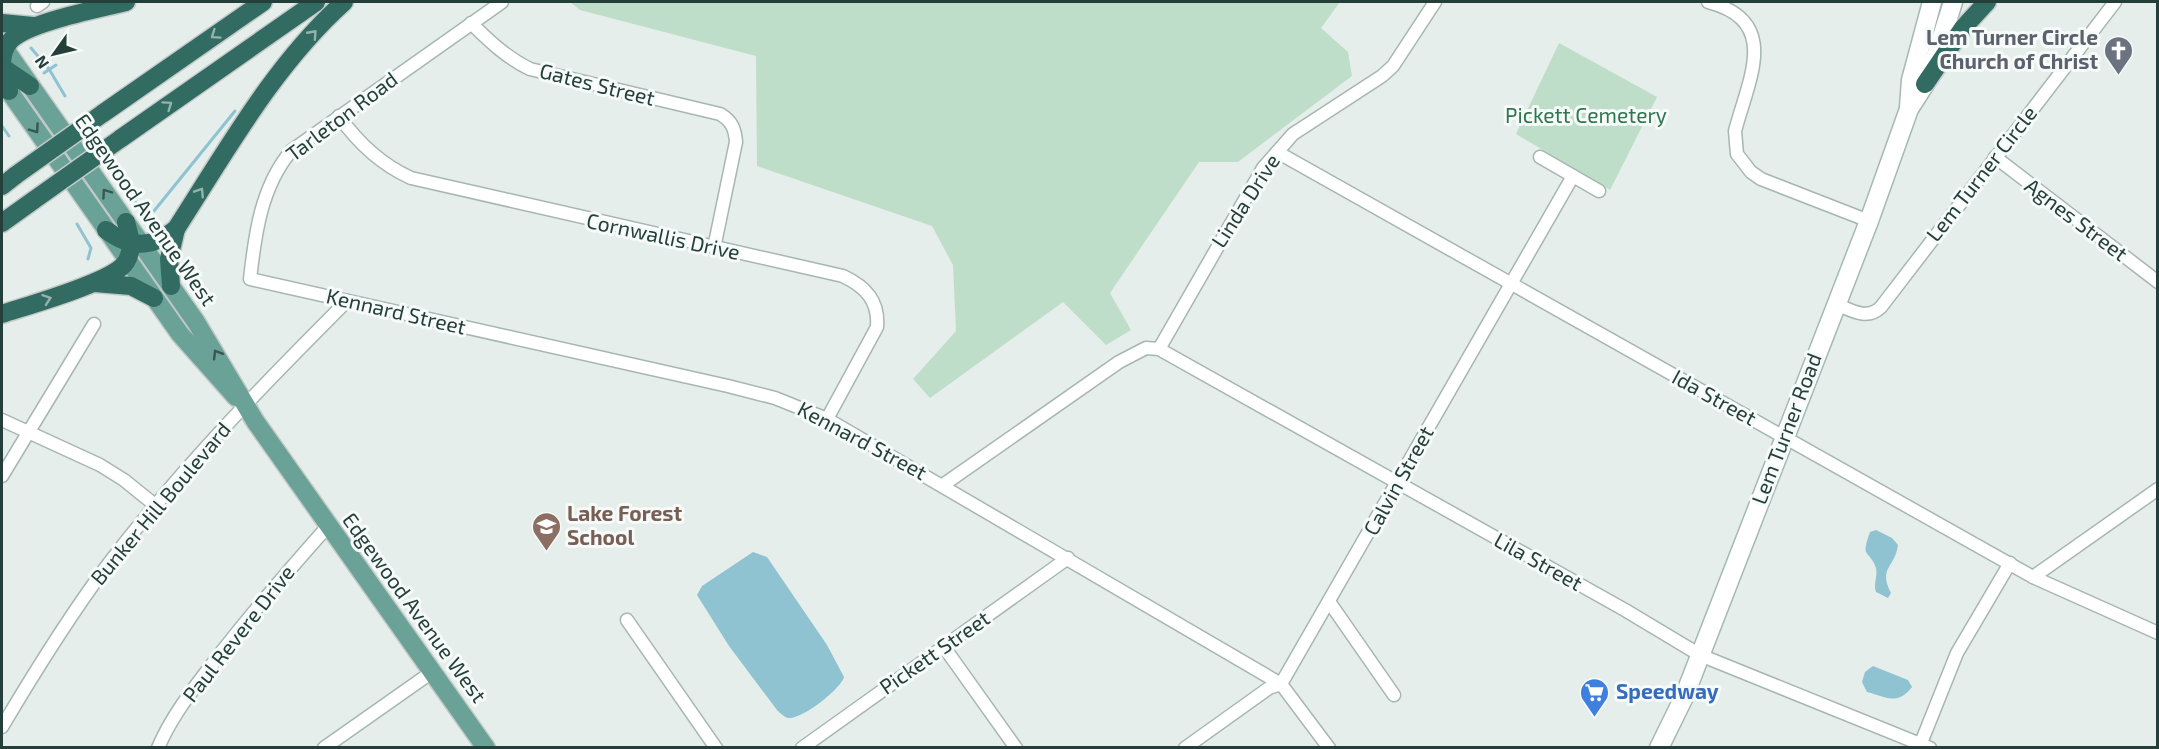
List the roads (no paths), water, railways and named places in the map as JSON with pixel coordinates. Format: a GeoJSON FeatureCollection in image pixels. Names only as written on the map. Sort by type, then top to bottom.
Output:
{"type":"FeatureCollection","features":[{"type":"Feature","properties":{"kind":"highway"},"geometry":{"type":"LineString","coordinates":[[5,86],[2,59],[16,36],[41,25],[126,2]]}},
{"type":"Feature","properties":{"kind":"highway"},"geometry":{"type":"LineString","coordinates":[[9,180],[263,2]]}},
{"type":"Feature","properties":{"kind":"highway"},"geometry":{"type":"LineString","coordinates":[[2,223],[316,2]]}},
{"type":"Feature","properties":{"kind":"highway"},"geometry":{"type":"LineString","coordinates":[[171,286],[169,259],[176,229],[275,79],[305,42],[344,2]]}},
{"type":"Feature","properties":{"kind":"highway"},"geometry":{"type":"LineString","coordinates":[[1925,84],[1963,28],[1987,2]]}},
{"type":"Feature","properties":{"kind":"highway"},"geometry":{"type":"LineString","coordinates":[[2,23],[41,25]]}},
{"type":"Feature","properties":{"kind":"highway"},"geometry":{"type":"LineString","coordinates":[[2,59],[30,86]]}},
{"type":"Feature","properties":{"kind":"highway"},"geometry":{"type":"LineString","coordinates":[[126,222],[134,250]]}},
{"type":"Feature","properties":{"kind":"highway"},"geometry":{"type":"LineString","coordinates":[[2,314],[93,283],[120,268],[134,250],[159,240],[176,229]]}},
{"type":"Feature","properties":{"kind":"highway"},"geometry":{"type":"LineString","coordinates":[[93,283],[130,286],[154,298]]}},
{"type":"Feature","properties":{"kind":"main road"},"geometry":{"type":"LineString","coordinates":[[1909,109],[1911,80],[1932,2]]}},
{"type":"Feature","properties":{"kind":"main road"},"geometry":{"type":"LineString","coordinates":[[1909,109],[1925,84],[1953,2]]}},
{"type":"Feature","properties":{"kind":"main road","name":"Edgewood Avenue West"},"geometry":{"type":"LineString","coordinates":[[5,86],[106,230],[134,250],[171,286],[214,348],[244,405],[486,747]]}},
{"type":"Feature","properties":{"kind":"main road","name":"Edgewood Avenue West"},"geometry":{"type":"LineString","coordinates":[[30,86],[126,222]]}},
{"type":"Feature","properties":{"kind":"main road","name":"Lem Turner Road"},"geometry":{"type":"LineString","coordinates":[[1659,747],[1700,655],[1869,221],[1909,109]]}},
{"type":"Feature","properties":{"kind":"main road","name":"Edgewood Avenue West"},"geometry":{"type":"LineString","coordinates":[[134,250],[154,298],[200,360],[244,405]]}},
{"type":"Feature","properties":{"kind":"street","name":"Tarleton Road"},"geometry":{"type":"LineString","coordinates":[[250,279],[260,218],[273,175],[291,151],[502,2]]}},
{"type":"Feature","properties":{"kind":"street","name":"Linda Drive"},"geometry":{"type":"LineString","coordinates":[[1160,349],[1241,203],[1277,152],[1293,135],[1382,76],[1393,66],[1435,2]]}},
{"type":"Feature","properties":{"kind":"street"},"geometry":{"type":"LineString","coordinates":[[1708,2],[1735,11],[1744,18],[1754,36],[1754,59],[1735,131],[1735,143],[1743,164],[1761,179],[1869,221]]}},
{"type":"Feature","properties":{"kind":"street","name":"Lem Turner Circle"},"geometry":{"type":"LineString","coordinates":[[1836,304],[1862,315],[1877,311],[2115,2]]}},
{"type":"Feature","properties":{"kind":"street","name":"Gates Street"},"geometry":{"type":"LineString","coordinates":[[471,22],[494,46],[515,62],[530,69],[720,114],[733,126],[736,142],[714,248]]}},
{"type":"Feature","properties":{"kind":"street","name":"Cornwallis Drive"},"geometry":{"type":"LineString","coordinates":[[339,116],[371,154],[393,170],[411,178],[843,276],[860,285],[869,294],[878,314],[878,327],[827,419]]}},
{"type":"Feature","properties":{"kind":"street","name":"Ida Street"},"geometry":{"type":"LineString","coordinates":[[1277,152],[2033,577],[2157,633]]}},
{"type":"Feature","properties":{"kind":"street"},"geometry":{"type":"LineString","coordinates":[[1540,157],[1599,191]]}},
{"type":"Feature","properties":{"kind":"street","name":"Agnes Street"},"geometry":{"type":"LineString","coordinates":[[1995,158],[2157,282]]}},
{"type":"Feature","properties":{"kind":"street","name":"Calvin Street"},"geometry":{"type":"LineString","coordinates":[[1281,684],[1330,603],[1573,176]]}},
{"type":"Feature","properties":{"kind":"street","name":"Kennard Street"},"geometry":{"type":"LineString","coordinates":[[250,279],[728,386],[775,398],[827,419],[1281,684],[1329,747]]}},
{"type":"Feature","properties":{"kind":"street","name":"Bunker Hill Boulevard"},"geometry":{"type":"LineString","coordinates":[[2,727],[67,624],[105,569],[155,505],[244,405],[347,301]]}},
{"type":"Feature","properties":{"kind":"street"},"geometry":{"type":"LineString","coordinates":[[2,476],[94,324]]}},
{"type":"Feature","properties":{"kind":"street"},"geometry":{"type":"LineString","coordinates":[[943,485],[1119,362],[1146,348],[1160,349]]}},
{"type":"Feature","properties":{"kind":"street","name":"Lila Street"},"geometry":{"type":"LineString","coordinates":[[1160,349],[1626,610],[1700,655],[1923,746]]}},
{"type":"Feature","properties":{"kind":"street"},"geometry":{"type":"LineString","coordinates":[[2,420],[100,465],[155,505]]}},
{"type":"Feature","properties":{"kind":"street"},"geometry":{"type":"LineString","coordinates":[[2033,577],[2157,489]]}},
{"type":"Feature","properties":{"kind":"street","name":"Paul Revere Drive"},"geometry":{"type":"LineString","coordinates":[[158,747],[164,734],[224,648],[257,606],[328,526]]}},
{"type":"Feature","properties":{"kind":"street","name":"Pickett Street"},"geometry":{"type":"LineString","coordinates":[[802,747],[1068,558]]}},
{"type":"Feature","properties":{"kind":"street"},"geometry":{"type":"LineString","coordinates":[[1923,746],[1957,653],[2010,563]]}},
{"type":"Feature","properties":{"kind":"street"},"geometry":{"type":"LineString","coordinates":[[1330,603],[1394,695]]}},
{"type":"Feature","properties":{"kind":"street"},"geometry":{"type":"LineString","coordinates":[[627,620],[716,747]]}},
{"type":"Feature","properties":{"kind":"street"},"geometry":{"type":"LineString","coordinates":[[944,647],[1016,747]]}},
{"type":"Feature","properties":{"kind":"street"},"geometry":{"type":"LineString","coordinates":[[324,747],[432,672]]}},
{"type":"Feature","properties":{"kind":"street"},"geometry":{"type":"LineString","coordinates":[[1185,747],[1269,688],[1281,684]]}},
{"type":"Feature","properties":{"kind":"water"},"geometry":{"type":"Polygon","coordinates":[[[1876,530],[1892,538],[1898,545],[1887,572],[1887,584],[1891,593],[1888,598],[1876,592],[1876,568],[1866,550],[1870,532],[1876,530]]]}},
{"type":"Feature","properties":{"kind":"water"},"geometry":{"type":"Polygon","coordinates":[[[753,552],[767,557],[827,645],[844,677],[836,689],[820,703],[794,717],[788,718],[777,710],[729,646],[697,595],[702,586],[753,552]]]}},
{"type":"Feature","properties":{"kind":"water"},"geometry":{"type":"Polygon","coordinates":[[[1873,666],[1908,680],[1912,687],[1907,693],[1896,698],[1886,698],[1867,692],[1862,682],[1865,672],[1873,666]]]}},
{"type":"Feature","properties":{"kind":"waterway"},"geometry":{"type":"LineString","coordinates":[[31,48],[49,69],[65,96]]}},
{"type":"Feature","properties":{"kind":"waterway"},"geometry":{"type":"LineString","coordinates":[[44,73],[56,65]]}},
{"type":"Feature","properties":{"kind":"waterway"},"geometry":{"type":"LineString","coordinates":[[119,182],[143,209],[154,211],[235,111]]}},
{"type":"Feature","properties":{"kind":"waterway"},"geometry":{"type":"LineString","coordinates":[[2,126],[9,136]]}},
{"type":"Feature","properties":{"kind":"waterway"},"geometry":{"type":"LineString","coordinates":[[77,224],[91,248],[88,259]]}},
{"type":"Feature","properties":{"kind":"place","name":"Lem Turner Circle Church of Christ"},"geometry":{"type":"Point","coordinates":[2119,76]}},
{"type":"Feature","properties":{"kind":"place","name":"Lake Forest School"},"geometry":{"type":"Point","coordinates":[546,552]}},
{"type":"Feature","properties":{"kind":"place","name":"Speedway"},"geometry":{"type":"Point","coordinates":[1595,718]}},
{"type":"Feature","properties":{"kind":"park label","name":"Pickett Cemetery"},"geometry":{"type":"Point","coordinates":[1586,116]}}]}
